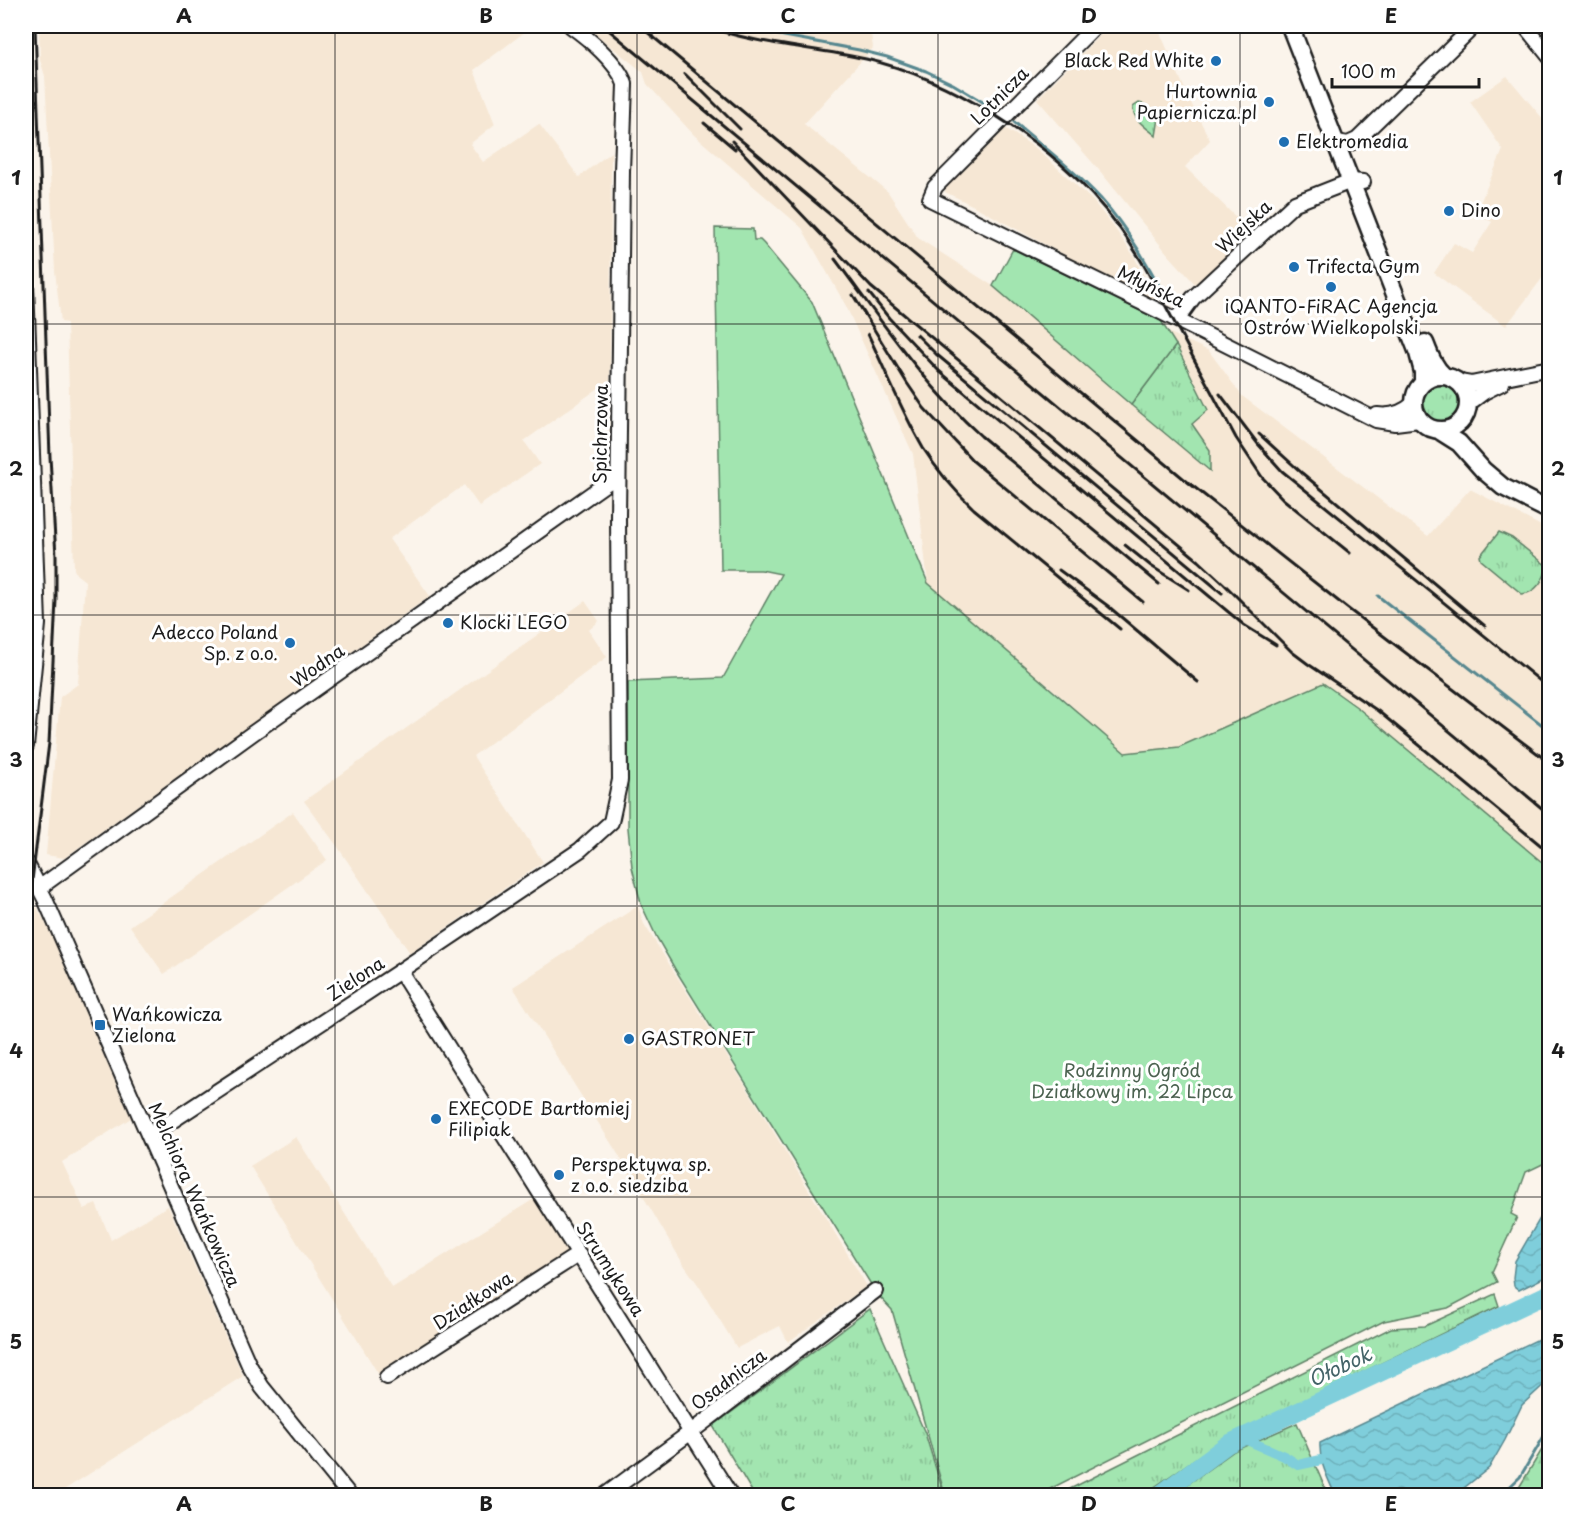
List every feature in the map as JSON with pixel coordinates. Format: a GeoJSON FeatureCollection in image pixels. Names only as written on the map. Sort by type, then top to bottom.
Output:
{"type":"FeatureCollection","features":[{"type":"Feature","properties":{"kind":"main road"},"geometry":{"type":"LineString","coordinates":[[1290,26],[1357,177],[1433,363],[1437,370],[1452,379],[1466,393],[1465,428],[1469,439],[1498,471],[1550,498]]}},
{"type":"Feature","properties":{"kind":"main road"},"geometry":{"type":"LineString","coordinates":[[1300,26],[1342,143]]}},
{"type":"Feature","properties":{"kind":"main road"},"geometry":{"type":"LineString","coordinates":[[1357,177],[1419,353],[1423,382]]}},
{"type":"Feature","properties":{"kind":"main road"},"geometry":{"type":"LineString","coordinates":[[1452,379],[1430,377],[1423,382],[1415,392],[1413,404],[1419,420],[1427,427],[1440,431],[1459,443],[1482,470],[1503,487],[1550,511]]}},
{"type":"Feature","properties":{"kind":"main road"},"geometry":{"type":"LineString","coordinates":[[1440,431],[1451,429],[1466,411]]}},
{"type":"Feature","properties":{"kind":"street","name":"Spichrzowa"},"geometry":{"type":"LineString","coordinates":[[571,26],[611,61],[622,75],[625,84],[618,475],[620,780],[611,822],[580,850]]}},
{"type":"Feature","properties":{"kind":"street","name":"Lotnicza"},"geometry":{"type":"LineString","coordinates":[[932,194],[935,187],[1095,26]]}},
{"type":"Feature","properties":{"kind":"street"},"geometry":{"type":"LineString","coordinates":[[1342,143],[1358,140],[1474,26]]}},
{"type":"Feature","properties":{"kind":"street"},"geometry":{"type":"LineString","coordinates":[[1525,26],[1550,57]]}},
{"type":"Feature","properties":{"kind":"street","name":"Wiejska"},"geometry":{"type":"LineString","coordinates":[[1177,320],[1193,298],[1295,203],[1357,177]]}},
{"type":"Feature","properties":{"kind":"street","name":"Młyńska"},"geometry":{"type":"LineString","coordinates":[[932,194],[930,199],[1376,420],[1388,423],[1419,420]]}},
{"type":"Feature","properties":{"kind":"street"},"geometry":{"type":"LineString","coordinates":[[26,283],[32,627],[26,746]]}},
{"type":"Feature","properties":{"kind":"street"},"geometry":{"type":"LineString","coordinates":[[1452,379],[1471,384],[1550,368]]}},
{"type":"Feature","properties":{"kind":"street"},"geometry":{"type":"LineString","coordinates":[[1466,411],[1484,392],[1519,375]]}},
{"type":"Feature","properties":{"kind":"street"},"geometry":{"type":"LineString","coordinates":[[1360,412],[1383,416],[1404,411],[1413,404]]}},
{"type":"Feature","properties":{"kind":"street","name":"Wodna"},"geometry":{"type":"LineString","coordinates":[[39,888],[618,475]]}},
{"type":"Feature","properties":{"kind":"street","name":"Zielona"},"geometry":{"type":"LineString","coordinates":[[149,1136],[580,850]]}},
{"type":"Feature","properties":{"kind":"street","name":"Melchiora Wańkowicza"},"geometry":{"type":"LineString","coordinates":[[26,862],[255,1376],[350,1496]]}},
{"type":"Feature","properties":{"kind":"street","name":"Melchiora Wańkowicza"},"geometry":{"type":"LineString","coordinates":[[26,873],[39,888]]}},
{"type":"Feature","properties":{"kind":"street","name":"Strumykowa"},"geometry":{"type":"LineString","coordinates":[[400,971],[731,1496]]}},
{"type":"Feature","properties":{"kind":"street","name":"Działkowa"},"geometry":{"type":"LineString","coordinates":[[387,1377],[579,1254]]}},
{"type":"Feature","properties":{"kind":"street","name":"Osadnicza"},"geometry":{"type":"LineString","coordinates":[[604,1496],[875,1291]]}},
{"type":"Feature","properties":{"kind":"shaded area"},"geometry":{"type":"Polygon","coordinates":[[[39,26],[533,26],[474,70],[495,124],[470,144],[483,162],[539,124],[579,177],[611,152],[610,380],[524,441],[540,464],[479,506],[464,485],[389,539],[430,596],[64,858],[46,855],[60,697],[78,684],[85,581],[76,574],[74,569],[67,323],[61,322],[55,271],[45,76],[40,60],[39,26]]]}},
{"type":"Feature","properties":{"kind":"shaded area"},"geometry":{"type":"Polygon","coordinates":[[[585,26],[870,26],[873,48],[804,124],[888,192],[918,238],[993,286],[1131,405],[1176,345],[1168,332],[1209,351],[1242,396],[1428,536],[1470,489],[1549,530],[1549,868],[1358,708],[1325,684],[1179,747],[1126,754],[1031,673],[928,583],[913,454],[846,306],[802,228],[694,135],[647,84],[643,72],[585,26]]]}},
{"type":"Feature","properties":{"kind":"shaded area"},"geometry":{"type":"Polygon","coordinates":[[[1109,26],[1157,26],[1210,140],[1185,167],[1253,234],[1197,286],[1037,99],[1109,26]]]}},
{"type":"Feature","properties":{"kind":"shaded area"},"geometry":{"type":"Polygon","coordinates":[[[1507,76],[1549,126],[1550,272],[1547,272],[1506,326],[1434,273],[1454,243],[1472,253],[1492,222],[1476,212],[1503,150],[1470,102],[1507,76]]]}},
{"type":"Feature","properties":{"kind":"shaded area"},"geometry":{"type":"Polygon","coordinates":[[[1002,126],[1037,149],[1093,201],[1134,256],[1158,306],[945,192],[948,182],[1002,126]]]}},
{"type":"Feature","properties":{"kind":"shaded area"},"geometry":{"type":"Polygon","coordinates":[[[585,601],[599,621],[589,630],[607,657],[473,756],[543,862],[410,953],[304,801],[585,601]]]}},
{"type":"Feature","properties":{"kind":"shaded area"},"geometry":{"type":"Polygon","coordinates":[[[293,812],[327,860],[164,974],[130,926],[293,812]]]}},
{"type":"Feature","properties":{"kind":"shaded area"},"geometry":{"type":"Polygon","coordinates":[[[26,906],[36,906],[49,930],[131,1118],[62,1162],[84,1209],[96,1204],[111,1240],[168,1206],[243,1376],[56,1495],[26,1495],[26,906]]]}},
{"type":"Feature","properties":{"kind":"shaded area"},"geometry":{"type":"Polygon","coordinates":[[[638,906],[644,924],[867,1286],[788,1342],[780,1326],[737,1348],[513,987],[638,906]]]}},
{"type":"Feature","properties":{"kind":"shaded area"},"geometry":{"type":"Polygon","coordinates":[[[296,1137],[392,1288],[534,1199],[569,1253],[379,1375],[250,1166],[296,1137]]]}},
{"type":"Feature","properties":{"kind":"green space"},"geometry":{"type":"Polygon","coordinates":[[[1139,103],[1148,106],[1159,118],[1156,136],[1135,115],[1133,107],[1139,103]]]}},
{"type":"Feature","properties":{"kind":"green space","name":"Rodzinny Ogród Działkowy im. 22 Lipca"},"geometry":{"type":"Polygon","coordinates":[[[715,228],[753,229],[754,240],[760,240],[764,244],[812,302],[928,583],[1125,753],[1179,747],[1323,683],[1358,708],[1549,868],[1549,1161],[1526,1172],[1511,1214],[1517,1217],[1492,1272],[1497,1282],[1448,1308],[1384,1321],[1038,1495],[945,1495],[892,1310],[877,1294],[675,969],[641,904],[632,867],[628,828],[628,682],[723,678],[781,574],[761,570],[721,570],[715,228]]]}},
{"type":"Feature","properties":{"kind":"green space"},"geometry":{"type":"Polygon","coordinates":[[[1013,249],[1161,321],[1176,345],[1131,405],[993,286],[1013,249]]]}},
{"type":"Feature","properties":{"kind":"green space"},"geometry":{"type":"Polygon","coordinates":[[[1176,345],[1208,410],[1192,424],[1210,450],[1210,471],[1131,405],[1176,345]]]}},
{"type":"Feature","properties":{"kind":"green space"},"geometry":{"type":"Polygon","coordinates":[[[1440,382],[1455,389],[1462,404],[1455,419],[1440,426],[1425,419],[1418,404],[1425,389],[1440,382]]]}},
{"type":"Feature","properties":{"kind":"green space"},"geometry":{"type":"Polygon","coordinates":[[[1499,532],[1512,538],[1547,566],[1542,580],[1532,591],[1522,594],[1481,560],[1480,556],[1499,532]]]}},
{"type":"Feature","properties":{"kind":"green space"},"geometry":{"type":"Polygon","coordinates":[[[1495,1294],[1499,1306],[1219,1442],[1143,1495],[1058,1495],[1391,1328],[1425,1326],[1495,1294]]]}},
{"type":"Feature","properties":{"kind":"green space"},"geometry":{"type":"Polygon","coordinates":[[[870,1309],[925,1433],[944,1495],[754,1495],[713,1426],[870,1309]]]}},
{"type":"Feature","properties":{"kind":"green space"},"geometry":{"type":"Polygon","coordinates":[[[1297,1423],[1328,1495],[1173,1495],[1234,1451],[1297,1423]]]}},
{"type":"Feature","properties":{"kind":"green space"},"geometry":{"type":"Polygon","coordinates":[[[1549,1438],[1549,1495],[1511,1495],[1517,1491],[1549,1438]]]}},
{"type":"Feature","properties":{"kind":"water"},"geometry":{"type":"Polygon","coordinates":[[[1549,1199],[1549,1275],[1519,1290],[1514,1286],[1515,1261],[1549,1199]]]}},
{"type":"Feature","properties":{"kind":"water"},"geometry":{"type":"Polygon","coordinates":[[[1549,1334],[1549,1380],[1522,1405],[1489,1468],[1455,1495],[1335,1495],[1322,1464],[1320,1443],[1549,1334]]]}},
{"type":"Feature","properties":{"kind":"waterway"},"geometry":{"type":"LineString","coordinates":[[731,26],[887,57],[926,71],[953,84],[996,110]]}},
{"type":"Feature","properties":{"kind":"waterway"},"geometry":{"type":"LineString","coordinates":[[1014,122],[1070,169],[1101,199],[1129,235],[1167,300]]}},
{"type":"Feature","properties":{"kind":"waterway"},"geometry":{"type":"LineString","coordinates":[[1378,596],[1550,731]]}},
{"type":"Feature","properties":{"kind":"waterway","name":"Ołobok"},"geometry":{"type":"LineString","coordinates":[[1158,1496],[1228,1444],[1550,1293]]}},
{"type":"Feature","properties":{"kind":"waterway"},"geometry":{"type":"LineString","coordinates":[[1500,1496],[1520,1477],[1550,1426]]}},
{"type":"Feature","properties":{"kind":"waterway"},"geometry":{"type":"LineString","coordinates":[[1242,1438],[1284,1456],[1298,1465],[1321,1460]]}},
{"type":"Feature","properties":{"kind":"railway"},"geometry":{"type":"LineString","coordinates":[[26,929],[49,743],[56,600],[35,26]]}},
{"type":"Feature","properties":{"kind":"railway"},"geometry":{"type":"LineString","coordinates":[[604,26],[1550,815]]}},
{"type":"Feature","properties":{"kind":"railway"},"geometry":{"type":"LineString","coordinates":[[640,26],[1189,483],[1347,608],[1550,763]]}},
{"type":"Feature","properties":{"kind":"railway"},"geometry":{"type":"LineString","coordinates":[[706,26],[745,37],[866,59],[898,68],[963,96],[1025,135],[1079,182],[1102,206],[1131,244],[1236,438],[1262,477],[1283,499],[1350,553]]}},
{"type":"Feature","properties":{"kind":"railway"},"geometry":{"type":"LineString","coordinates":[[685,74],[740,129]]}},
{"type":"Feature","properties":{"kind":"railway"},"geometry":{"type":"LineString","coordinates":[[704,123],[735,149]]}},
{"type":"Feature","properties":{"kind":"railway"},"geometry":{"type":"LineString","coordinates":[[732,141],[871,287],[1199,561],[1292,652],[1378,711],[1550,853]]}},
{"type":"Feature","properties":{"kind":"railway"},"geometry":{"type":"LineString","coordinates":[[835,259],[922,374],[960,416],[1159,584]]}},
{"type":"Feature","properties":{"kind":"railway"},"geometry":{"type":"LineString","coordinates":[[869,293],[889,318],[939,371],[1244,625],[1276,645]]}},
{"type":"Feature","properties":{"kind":"railway"},"geometry":{"type":"LineString","coordinates":[[853,295],[924,408],[973,461],[1143,602]]}},
{"type":"Feature","properties":{"kind":"railway"},"geometry":{"type":"LineString","coordinates":[[868,334],[915,434],[928,456],[947,480],[974,509],[1120,629]]}},
{"type":"Feature","properties":{"kind":"railway"},"geometry":{"type":"LineString","coordinates":[[917,335],[936,354],[1222,593]]}},
{"type":"Feature","properties":{"kind":"railway"},"geometry":{"type":"LineString","coordinates":[[1220,394],[1282,471],[1550,689]]}},
{"type":"Feature","properties":{"kind":"railway"},"geometry":{"type":"LineString","coordinates":[[1259,434],[1302,473],[1485,626]]}},
{"type":"Feature","properties":{"kind":"railway"},"geometry":{"type":"LineString","coordinates":[[1125,545],[1151,566],[1189,590]]}},
{"type":"Feature","properties":{"kind":"railway"},"geometry":{"type":"LineString","coordinates":[[1059,570],[1108,606],[1198,682]]}},
{"type":"Feature","properties":{"kind":"place","name":"Black Red White"},"geometry":{"type":"Point","coordinates":[1216,61]}},
{"type":"Feature","properties":{"kind":"place","name":"Hurtownia Papiernicza.pl"},"geometry":{"type":"Point","coordinates":[1269,102]}},
{"type":"Feature","properties":{"kind":"place","name":"Elektromedia"},"geometry":{"type":"Point","coordinates":[1284,142]}},
{"type":"Feature","properties":{"kind":"place","name":"Dino"},"geometry":{"type":"Point","coordinates":[1449,211]}},
{"type":"Feature","properties":{"kind":"place","name":"Trifecta Gym"},"geometry":{"type":"Point","coordinates":[1294,267]}},
{"type":"Feature","properties":{"kind":"place","name":"iQANTO-FiRAC Agencja Ostrów Wielkopolski"},"geometry":{"type":"Point","coordinates":[1331,287]}},
{"type":"Feature","properties":{"kind":"place","name":"Klocki LEGO"},"geometry":{"type":"Point","coordinates":[448,623]}},
{"type":"Feature","properties":{"kind":"place","name":"Adecco Poland Sp. z o.o."},"geometry":{"type":"Point","coordinates":[290,643]}},
{"type":"Feature","properties":{"kind":"place","name":"Wańkowicza Zielona"},"geometry":{"type":"Point","coordinates":[100,1025]}},
{"type":"Feature","properties":{"kind":"place","name":"GASTRONET"},"geometry":{"type":"Point","coordinates":[629,1039]}},
{"type":"Feature","properties":{"kind":"place","name":"EXECODE Bartłomiej Filipiak"},"geometry":{"type":"Point","coordinates":[436,1119]}},
{"type":"Feature","properties":{"kind":"place","name":"Perspektywa sp. z o.o. siedziba"},"geometry":{"type":"Point","coordinates":[559,1175]}}]}
